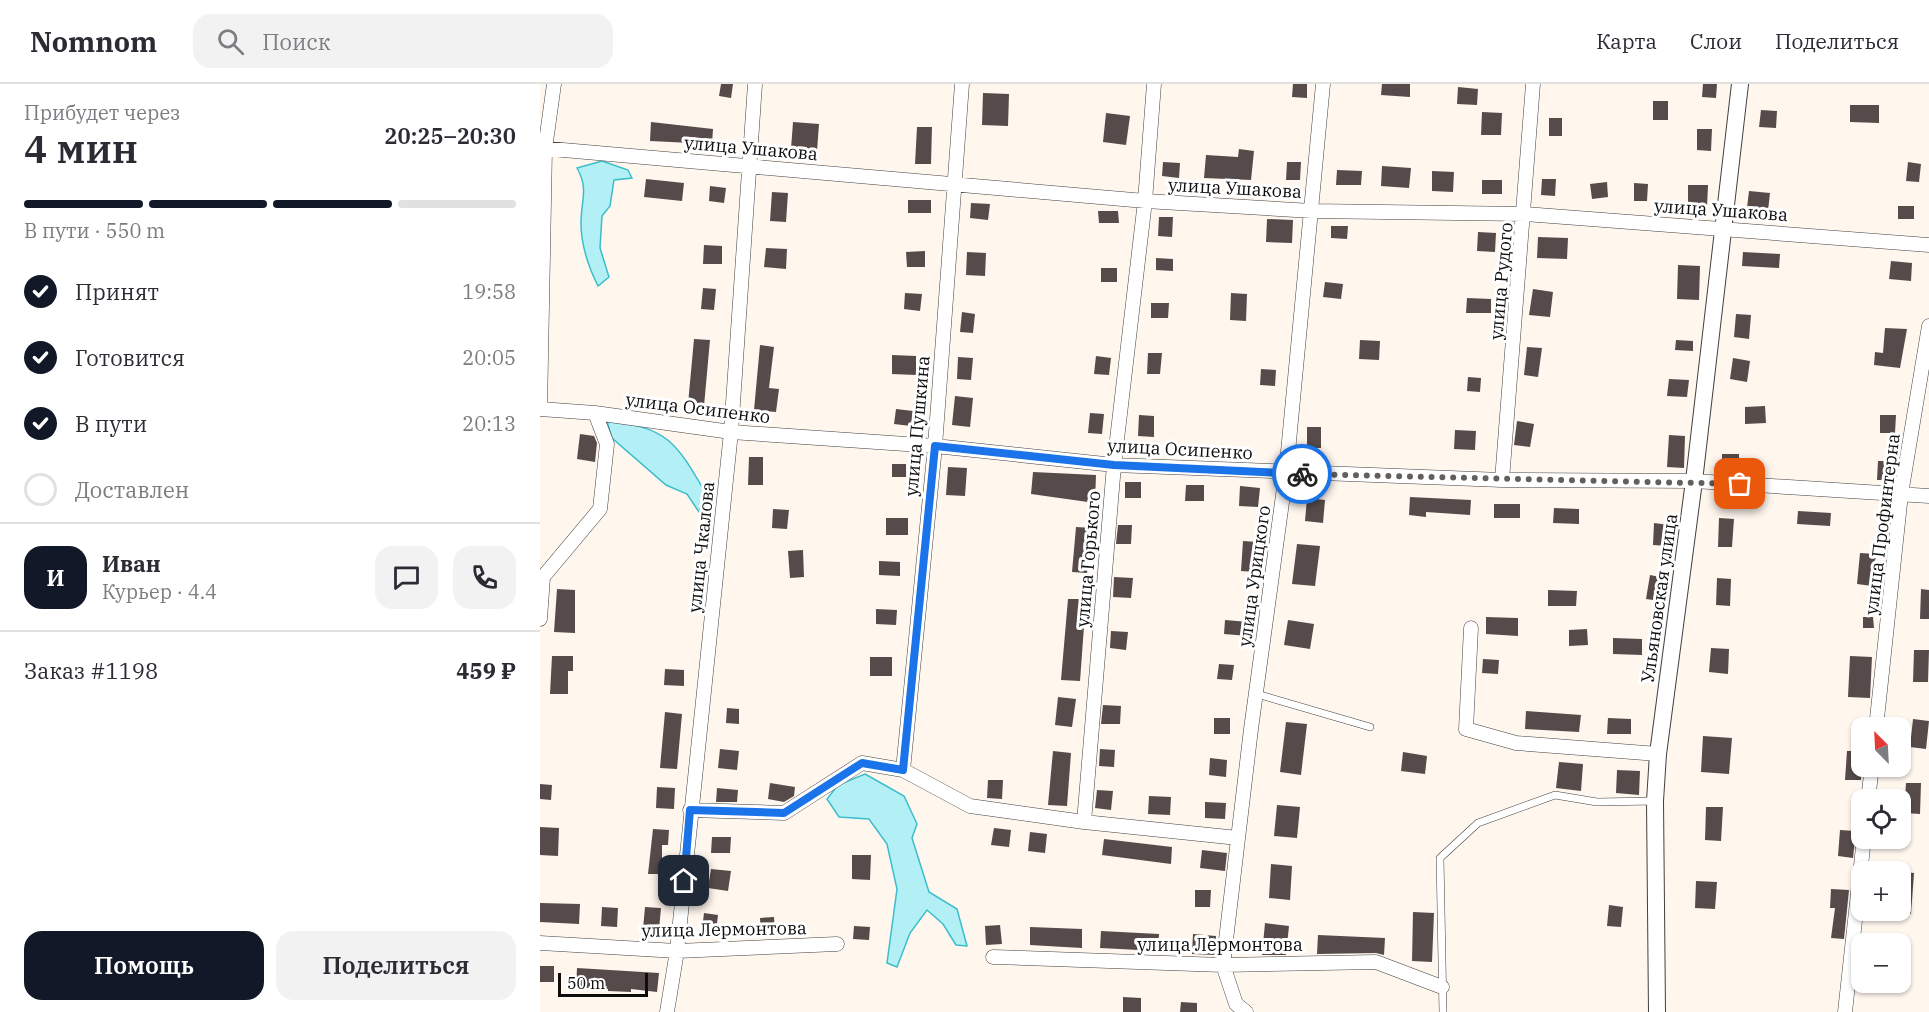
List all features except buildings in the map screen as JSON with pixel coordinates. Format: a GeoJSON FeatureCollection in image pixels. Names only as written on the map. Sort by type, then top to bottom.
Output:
{"type":"FeatureCollection","features":[{"type":"Feature","properties":{"kind":"street"},"geometry":{"type":"LineString","coordinates":[[540,409],[542,148],[554,84]]}},
{"type":"Feature","properties":{"kind":"street","name":"улица Чкалова"},"geometry":{"type":"LineString","coordinates":[[667,1012],[677,951],[731,432],[755,84]]}},
{"type":"Feature","properties":{"kind":"street","name":"улица Пушкина"},"geometry":{"type":"LineString","coordinates":[[903,770],[935,446],[962,84]]}},
{"type":"Feature","properties":{"kind":"street","name":"улица Горького"},"geometry":{"type":"LineString","coordinates":[[1084,822],[1114,465],[1144,201],[1154,84]]}},
{"type":"Feature","properties":{"kind":"street","name":"улица Урицкого"},"geometry":{"type":"LineString","coordinates":[[1223,965],[1286,473],[1323,84]]}},
{"type":"Feature","properties":{"kind":"street","name":"улица Рудого"},"geometry":{"type":"LineString","coordinates":[[1502,480],[1533,84]]}},
{"type":"Feature","properties":{"kind":"street","name":"Ульяновская улица"},"geometry":{"type":"LineString","coordinates":[[1657,1012],[1655,801],[1658,754],[1694,481],[1740,84]]}},
{"type":"Feature","properties":{"kind":"street","name":"улица Ушакова"},"geometry":{"type":"LineString","coordinates":[[542,148],[1144,201],[1312,211],[1524,214],[1723,227],[1929,245]]}},
{"type":"Feature","properties":{"kind":"street","name":"улица Профинтерна"},"geometry":{"type":"LineString","coordinates":[[1877,717],[1901,494],[1929,326]]}},
{"type":"Feature","properties":{"kind":"street","name":"улица Осипенко"},"geometry":{"type":"LineString","coordinates":[[540,409],[595,413],[731,432],[935,446],[1114,465],[1502,480],[1694,481],[1929,496]]}},
{"type":"Feature","properties":{"kind":"street"},"geometry":{"type":"LineString","coordinates":[[540,619],[542,577],[600,509],[607,444],[595,413]]}},
{"type":"Feature","properties":{"kind":"street"},"geometry":{"type":"LineString","coordinates":[[1472,628],[1466,729],[1516,743],[1658,754]]}},
{"type":"Feature","properties":{"kind":"street"},"geometry":{"type":"LineString","coordinates":[[690,810],[784,813],[862,763],[903,770],[970,806],[1084,822],[1238,837]]}},
{"type":"Feature","properties":{"kind":"street"},"geometry":{"type":"LineString","coordinates":[[1845,1012],[1863,849]]}},
{"type":"Feature","properties":{"kind":"street","name":"улица Лермонтова"},"geometry":{"type":"LineString","coordinates":[[540,943],[677,951],[837,944]]}},
{"type":"Feature","properties":{"kind":"street","name":"улица Лермонтова"},"geometry":{"type":"LineString","coordinates":[[993,957],[1223,965],[1376,962],[1442,987]]}},
{"type":"Feature","properties":{"kind":"street"},"geometry":{"type":"LineString","coordinates":[[1223,965],[1236,1004],[1246,1012]]}},
{"type":"Feature","properties":{"kind":"lane"},"geometry":{"type":"LineString","coordinates":[[1257,694],[1370,727]]}},
{"type":"Feature","properties":{"kind":"lane"},"geometry":{"type":"LineString","coordinates":[[1443,1012],[1440,858],[1478,823],[1555,795],[1597,802],[1655,801]]}},
{"type":"Feature","properties":{"kind":"water"},"geometry":{"type":"Polygon","coordinates":[[[602,161],[628,170],[632,178],[614,180],[610,206],[602,216],[600,248],[609,277],[598,286],[588,263],[582,240],[584,189],[577,168],[602,161]]]}},
{"type":"Feature","properties":{"kind":"water"},"geometry":{"type":"Polygon","coordinates":[[[607,421],[644,428],[668,440],[686,461],[705,492],[699,512],[687,494],[666,485],[612,438],[607,421]]]}},
{"type":"Feature","properties":{"kind":"water"},"geometry":{"type":"Polygon","coordinates":[[[865,774],[904,796],[917,824],[912,838],[929,892],[957,909],[967,946],[956,945],[943,924],[927,910],[910,933],[897,967],[887,963],[897,889],[887,844],[869,819],[839,817],[827,799],[838,785],[865,774]]]}},
{"type":"Feature","properties":{"kind":"way so far"},"geometry":{"type":"LineString","coordinates":[[1302,474],[1502,480],[1694,481],[1740,484]]}},
{"type":"Feature","properties":{"kind":"route"},"geometry":{"type":"LineString","coordinates":[[684,881],[690,810],[784,813],[862,763],[903,770],[935,446],[1114,465],[1302,474]]}}]}
